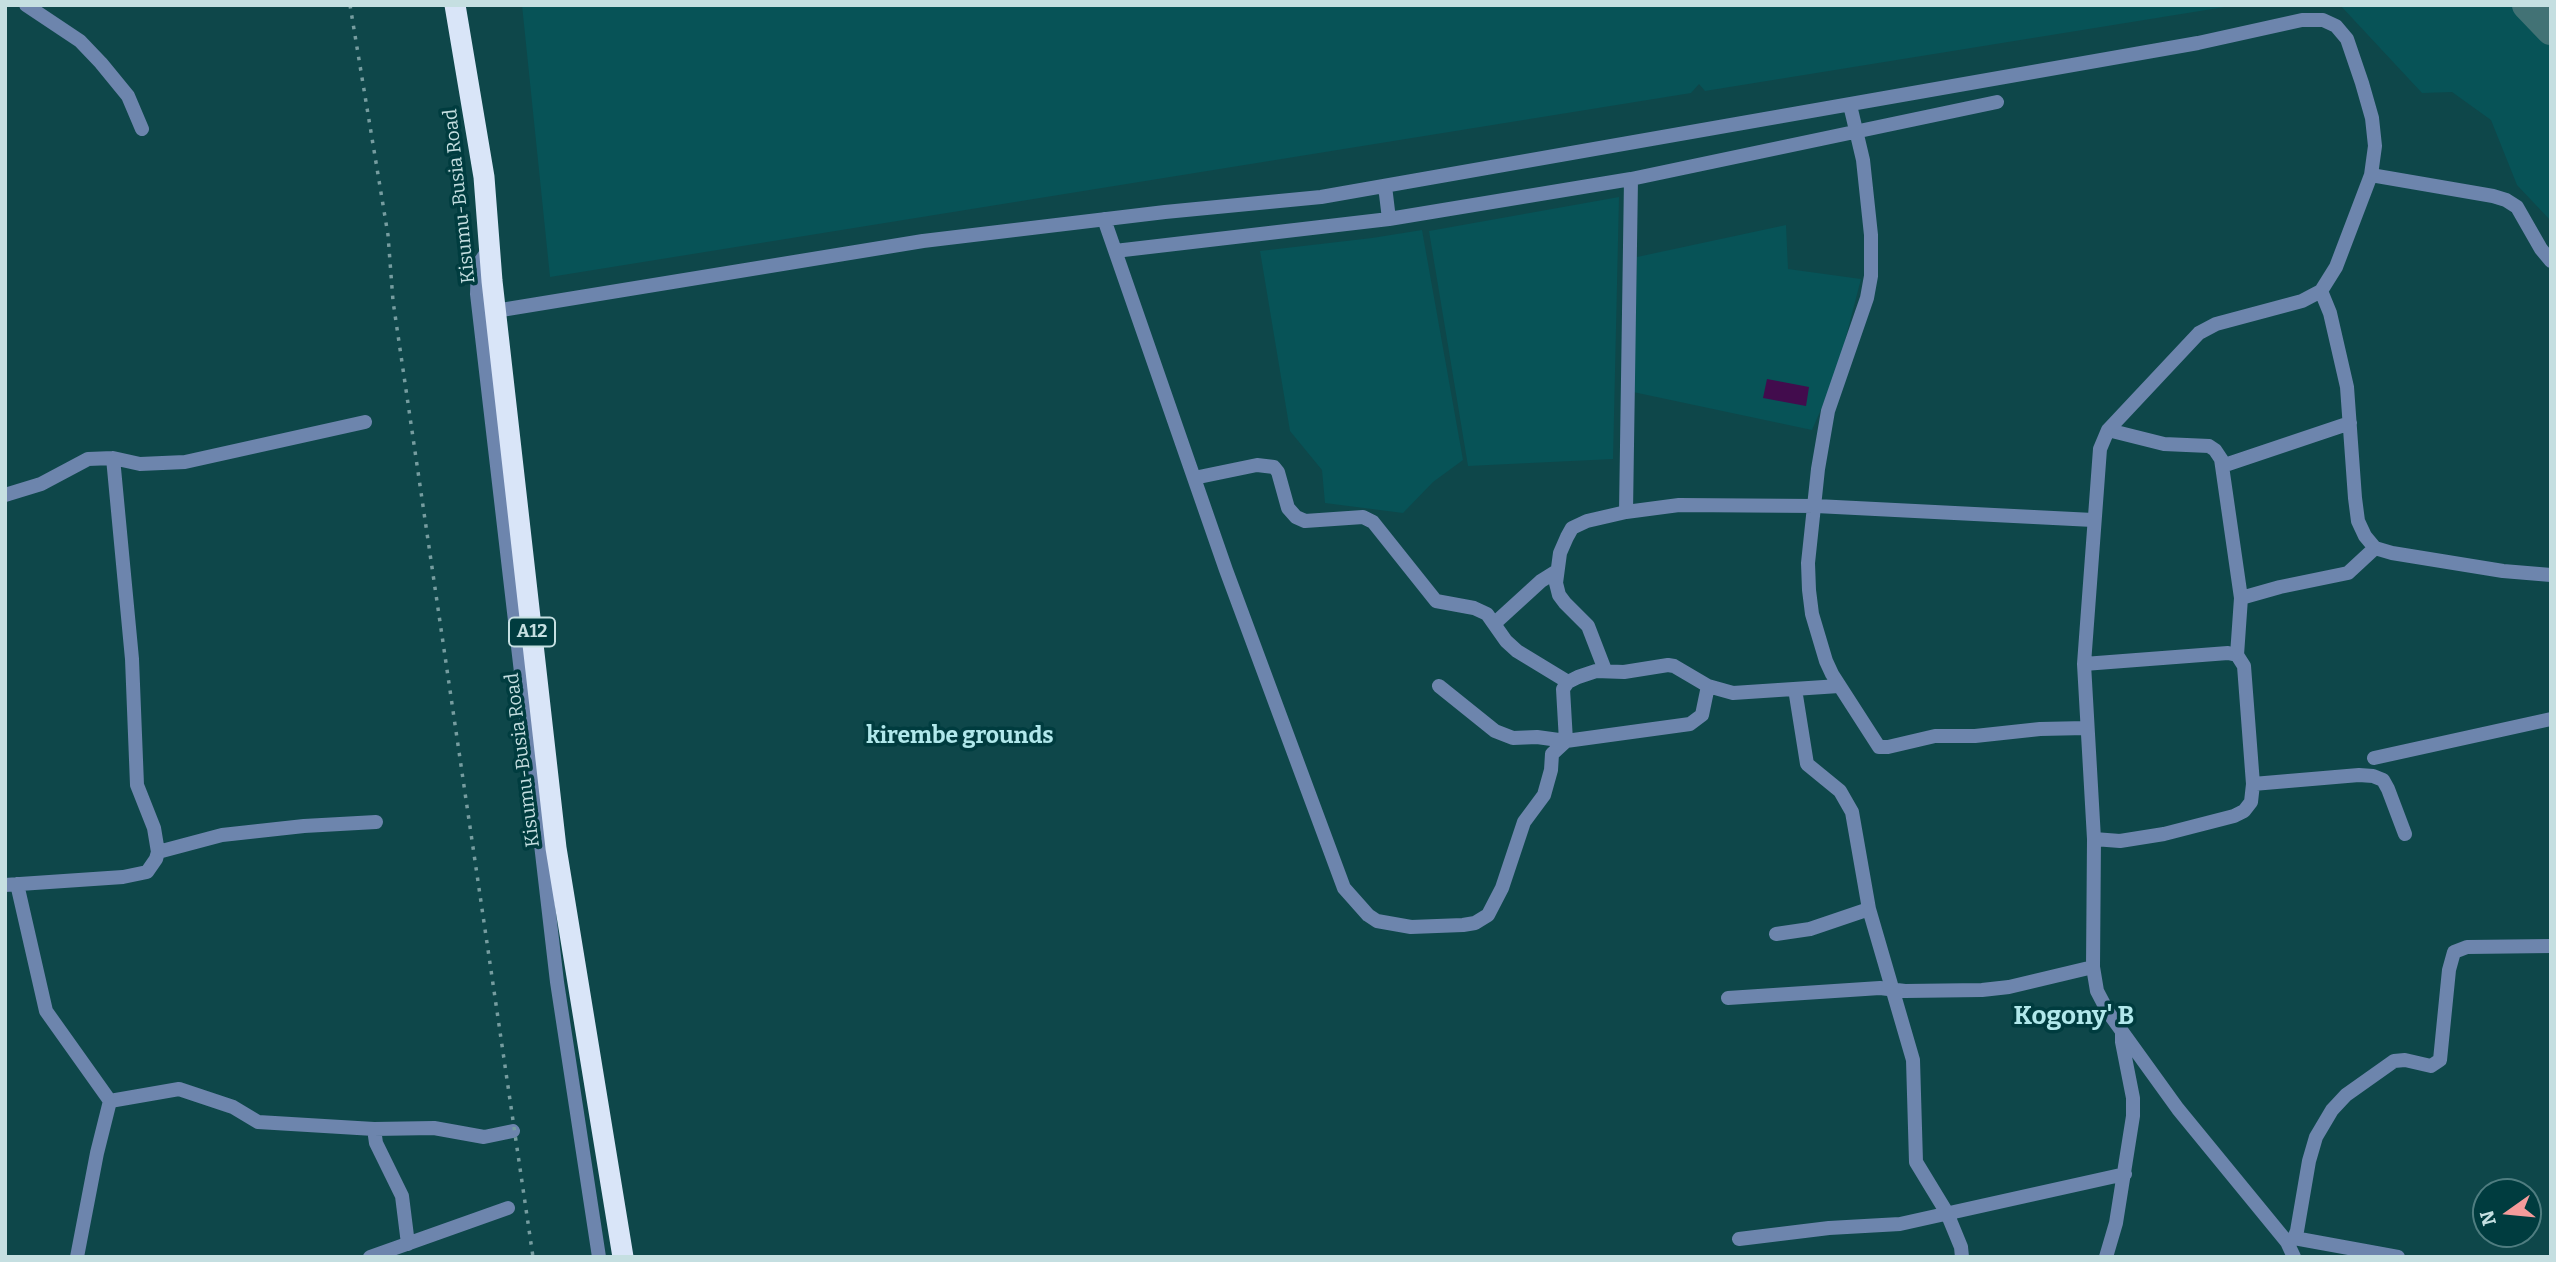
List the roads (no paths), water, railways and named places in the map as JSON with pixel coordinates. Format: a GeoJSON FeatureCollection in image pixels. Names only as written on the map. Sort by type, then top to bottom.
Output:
{"type":"FeatureCollection","features":[{"type":"Feature","properties":{"kind":"highway","name":"Kisumu-Busia Road"},"geometry":{"type":"LineString","coordinates":[[455,5],[485,177],[495,311],[556,848],[623,1257]]}},
{"type":"Feature","properties":{"kind":"street"},"geometry":{"type":"LineString","coordinates":[[26,5],[80,41],[101,63],[128,96],[142,129]]}},
{"type":"Feature","properties":{"kind":"street"},"geometry":{"type":"LineString","coordinates":[[495,311],[923,241],[1321,197],[2198,43],[2302,20],[2323,20],[2336,26],[2347,39],[2362,83],[2372,118],[2375,146],[2371,175],[2336,267],[2321,292],[2302,302],[2216,324],[2199,333],[2108,430],[2100,449],[2084,664],[2094,839],[2093,967],[2098,990],[2108,1012],[2178,1109],[2291,1240],[2294,1257]]}},
{"type":"Feature","properties":{"kind":"street"},"geometry":{"type":"LineString","coordinates":[[1115,251],[1390,219],[1631,179],[1997,102]]}},
{"type":"Feature","properties":{"kind":"street"},"geometry":{"type":"LineString","coordinates":[[1850,104],[1863,160],[1871,235],[1871,276],[1867,298],[1828,411],[1819,458],[1810,545],[1809,590],[1812,614],[1832,674],[1873,741],[1883,748],[1935,736],[1975,736],[2049,728],[2086,728]]}},
{"type":"Feature","properties":{"kind":"street"},"geometry":{"type":"LineString","coordinates":[[2371,175],[2506,200],[2517,207],[2551,261]]}},
{"type":"Feature","properties":{"kind":"street"},"geometry":{"type":"LineString","coordinates":[[1626,512],[1631,179]]}},
{"type":"Feature","properties":{"kind":"street"},"geometry":{"type":"LineString","coordinates":[[1385,186],[1390,219]]}},
{"type":"Feature","properties":{"kind":"street"},"geometry":{"type":"LineString","coordinates":[[1104,219],[1194,478],[1344,888],[1368,915],[1392,925],[1463,925],[1475,923],[1489,915],[1502,888],[1521,829],[1544,795],[1552,754],[1566,741]]}},
{"type":"Feature","properties":{"kind":"street"},"geometry":{"type":"LineString","coordinates":[[489,249],[478,265],[477,294],[558,982],[599,1257]]}},
{"type":"Feature","properties":{"kind":"street"},"geometry":{"type":"LineString","coordinates":[[2321,292],[2330,313],[2347,387],[2358,521],[2365,536],[2375,548],[2392,554],[2551,575]]}},
{"type":"Feature","properties":{"kind":"street"},"geometry":{"type":"LineString","coordinates":[[5,495],[41,484],[88,459],[113,458],[140,464],[185,462],[365,422]]}},
{"type":"Feature","properties":{"kind":"street"},"geometry":{"type":"LineString","coordinates":[[2221,460],[2228,464],[2350,423]]}},
{"type":"Feature","properties":{"kind":"street"},"geometry":{"type":"LineString","coordinates":[[2094,839],[2120,841],[2164,834],[2235,816],[2244,811],[2251,802],[2253,784],[2244,666],[2237,655],[2241,598],[2221,460],[2209,446],[2164,444],[2108,430]]}},
{"type":"Feature","properties":{"kind":"street"},"geometry":{"type":"LineString","coordinates":[[77,1257],[110,1101],[46,1011],[11,885],[123,877],[147,872],[153,866],[158,852],[154,828],[137,785],[132,659],[113,458]]}},
{"type":"Feature","properties":{"kind":"street"},"geometry":{"type":"LineString","coordinates":[[1194,478],[1258,465],[1274,467],[1278,472],[1288,508],[1296,517],[1305,521],[1363,517],[1373,522],[1436,601],[1474,608],[1487,614],[1506,641],[1568,682]]}},
{"type":"Feature","properties":{"kind":"street"},"geometry":{"type":"LineString","coordinates":[[1605,670],[1588,626],[1559,594],[1556,583],[1560,554],[1572,528],[1587,521],[1626,512],[1679,505],[1816,506],[2094,520]]}},
{"type":"Feature","properties":{"kind":"street"},"geometry":{"type":"LineString","coordinates":[[2241,598],[2348,573],[2375,548]]}},
{"type":"Feature","properties":{"kind":"street"},"geometry":{"type":"LineString","coordinates":[[1494,623],[1534,587],[1557,571]]}},
{"type":"Feature","properties":{"kind":"street"},"geometry":{"type":"LineString","coordinates":[[2084,664],[2228,653],[2237,655]]}},
{"type":"Feature","properties":{"kind":"street"},"geometry":{"type":"LineString","coordinates":[[1566,741],[1563,689],[1568,682],[1590,672],[1625,672],[1668,665],[1708,687],[1733,693],[1839,686]]}},
{"type":"Feature","properties":{"kind":"street"},"geometry":{"type":"LineString","coordinates":[[1439,686],[1495,731],[1513,738],[1537,737],[1566,741],[1689,724],[1702,715],[1708,687]]}},
{"type":"Feature","properties":{"kind":"street"},"geometry":{"type":"LineString","coordinates":[[1795,689],[1807,764],[1840,791],[1852,812],[1870,909],[1913,1060],[1916,1162],[1947,1213],[1961,1247],[1962,1257]]}},
{"type":"Feature","properties":{"kind":"street"},"geometry":{"type":"LineString","coordinates":[[2374,758],[2551,719]]}},
{"type":"Feature","properties":{"kind":"street"},"geometry":{"type":"LineString","coordinates":[[2253,784],[2373,776],[2382,780],[2388,789],[2405,834]]}},
{"type":"Feature","properties":{"kind":"street"},"geometry":{"type":"LineString","coordinates":[[158,852],[222,835],[376,822]]}},
{"type":"Feature","properties":{"kind":"street"},"geometry":{"type":"LineString","coordinates":[[1776,934],[1810,929],[1870,909]]}},
{"type":"Feature","properties":{"kind":"street"},"geometry":{"type":"LineString","coordinates":[[2291,1240],[2300,1218],[2309,1161],[2316,1137],[2332,1110],[2346,1095],[2394,1061],[2399,1059],[2431,1066],[2440,1060],[2449,970],[2454,952],[2466,947],[2551,946]]}},
{"type":"Feature","properties":{"kind":"street"},"geometry":{"type":"LineString","coordinates":[[1728,998],[1891,989],[1982,990],[2093,967]]}},
{"type":"Feature","properties":{"kind":"street"},"geometry":{"type":"LineString","coordinates":[[2106,1257],[2125,1174],[2133,1116],[2133,1098],[2122,1030]]}},
{"type":"Feature","properties":{"kind":"street"},"geometry":{"type":"LineString","coordinates":[[110,1101],[179,1089],[233,1107],[258,1122],[374,1129],[434,1128],[484,1137],[513,1131]]}},
{"type":"Feature","properties":{"kind":"street"},"geometry":{"type":"LineString","coordinates":[[374,1129],[376,1143],[402,1196],[408,1244]]}},
{"type":"Feature","properties":{"kind":"street"},"geometry":{"type":"LineString","coordinates":[[1739,1239],[1829,1228],[1900,1224],[2125,1174]]}},
{"type":"Feature","properties":{"kind":"street"},"geometry":{"type":"LineString","coordinates":[[370,1257],[508,1208]]}},
{"type":"Feature","properties":{"kind":"street"},"geometry":{"type":"LineString","coordinates":[[2291,1240],[2399,1257]]}},
{"type":"Feature","properties":{"kind":"railway"},"geometry":{"type":"LineString","coordinates":[[350,5],[388,235],[393,301],[533,1257]]}},
{"type":"Feature","properties":{"kind":"district","name":"kirembe grounds"},"geometry":{"type":"Point","coordinates":[960,737]}},
{"type":"Feature","properties":{"kind":"district","name":"Kogony' B"},"geometry":{"type":"Point","coordinates":[2074,1017]}}]}
